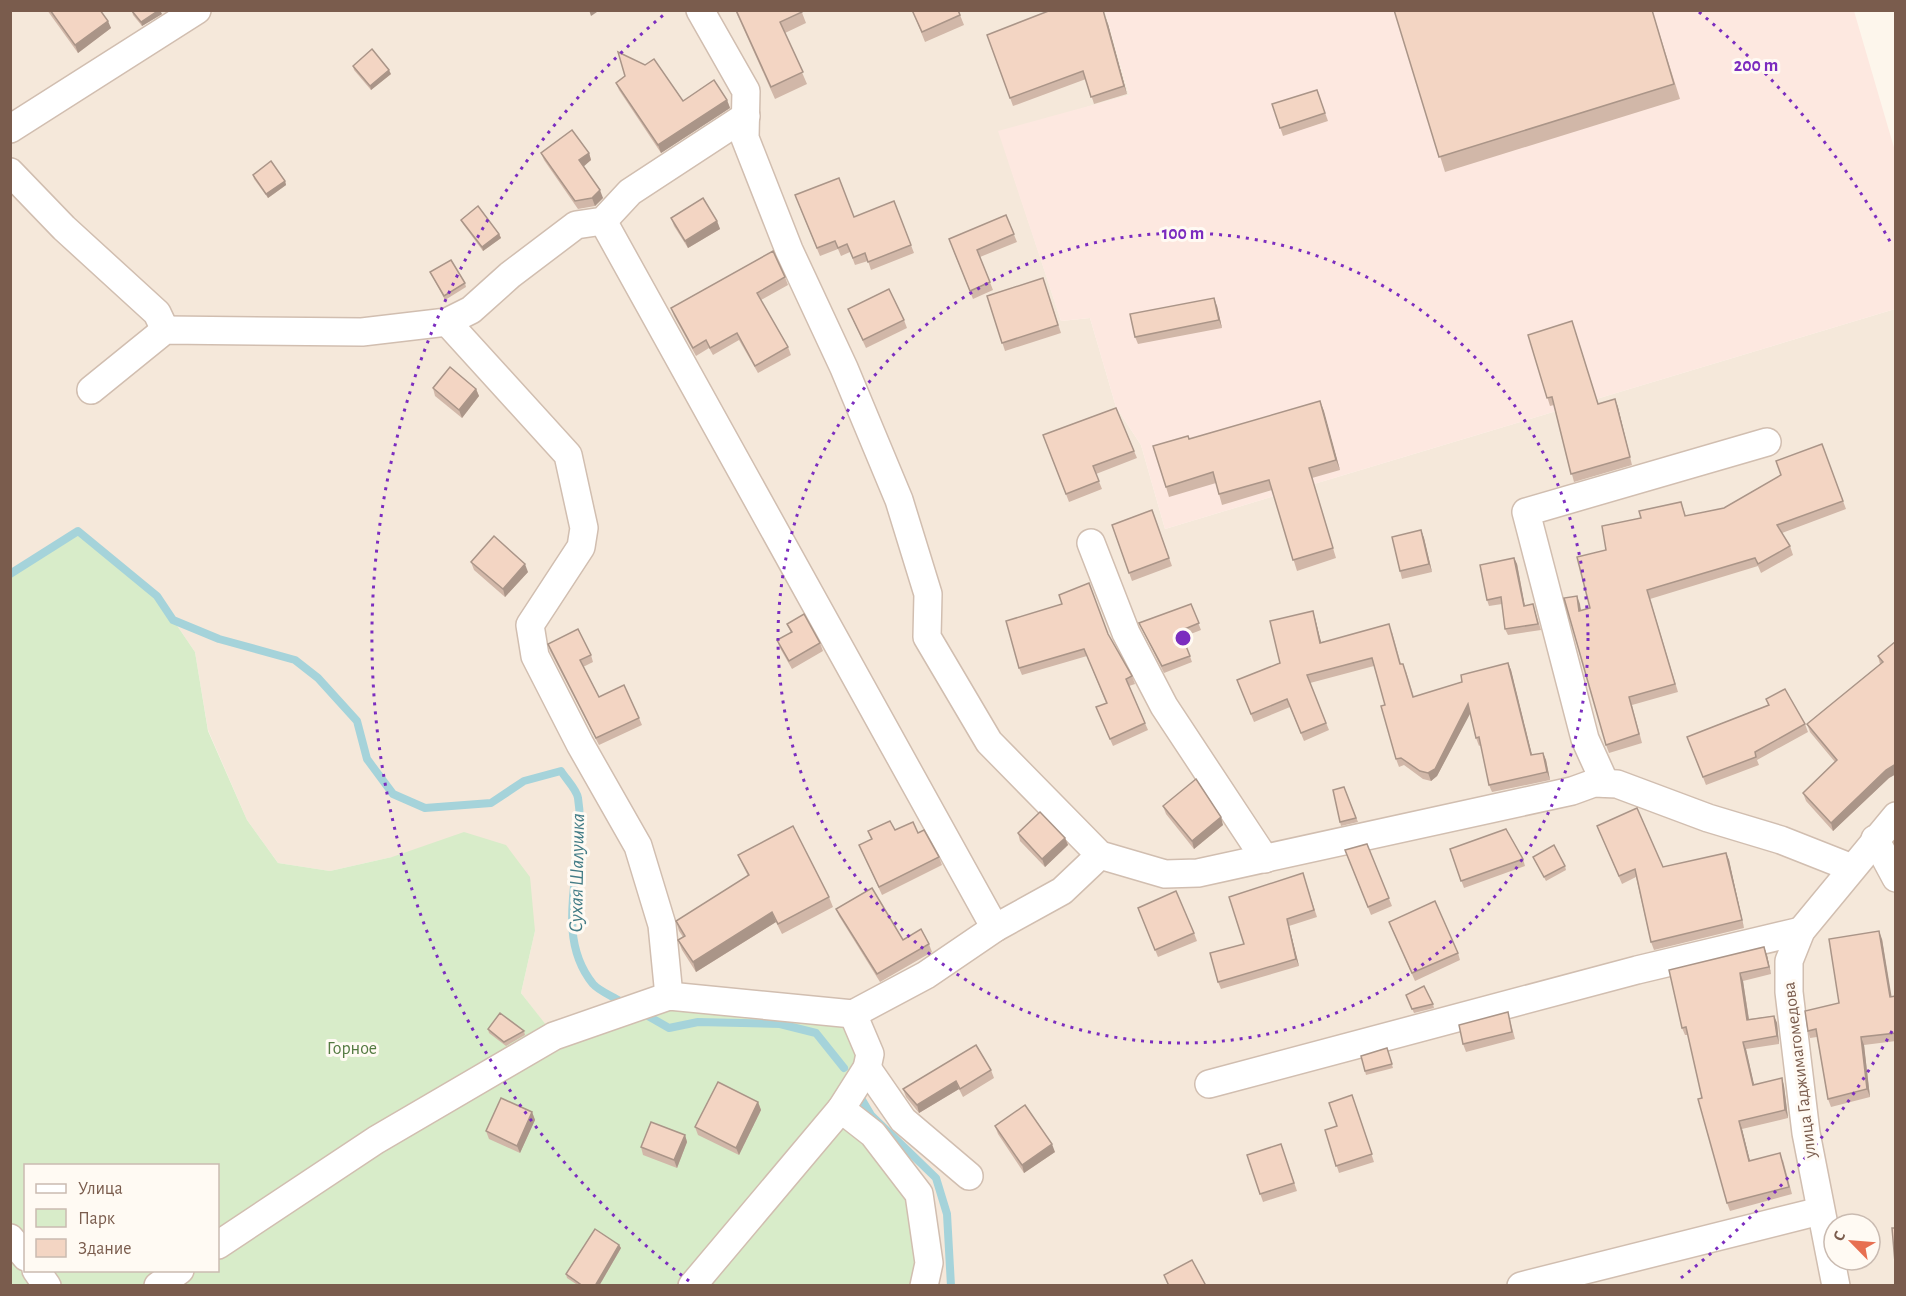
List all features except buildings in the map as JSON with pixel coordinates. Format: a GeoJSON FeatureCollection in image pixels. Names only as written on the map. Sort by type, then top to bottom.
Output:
{"type":"FeatureCollection","features":[{"type":"Feature","properties":{"kind":"street"},"geometry":{"type":"LineString","coordinates":[[10,129],[196,10]]}},
{"type":"Feature","properties":{"kind":"street"},"geometry":{"type":"LineString","coordinates":[[700,10],[746,91],[745,138],[785,239],[844,368],[899,500],[928,594],[927,637],[989,742],[1100,855],[1166,874],[1198,873],[1572,791],[1594,783],[1605,783],[1617,784],[1708,818],[1781,840],[1852,868]]}},
{"type":"Feature","properties":{"kind":"street"},"geometry":{"type":"LineString","coordinates":[[91,390],[165,330],[362,332],[447,322],[471,310],[510,275],[576,225],[603,221],[630,192],[746,116]]}},
{"type":"Feature","properties":{"kind":"street"},"geometry":{"type":"LineString","coordinates":[[10,172],[64,228],[157,313],[165,330]]}},
{"type":"Feature","properties":{"kind":"street"},"geometry":{"type":"LineString","coordinates":[[603,221],[995,928]]}},
{"type":"Feature","properties":{"kind":"street"},"geometry":{"type":"LineString","coordinates":[[447,322],[568,455],[584,528],[581,547],[530,625],[535,656],[580,744],[638,846],[662,925],[669,996]]}},
{"type":"Feature","properties":{"kind":"street"},"geometry":{"type":"LineString","coordinates":[[1605,783],[1585,739],[1526,512],[1767,442]]}},
{"type":"Feature","properties":{"kind":"street"},"geometry":{"type":"LineString","coordinates":[[1091,543],[1126,633],[1164,706],[1265,859]]}},
{"type":"Feature","properties":{"kind":"street","name":"улица Гаджимагомедова"},"geometry":{"type":"LineString","coordinates":[[1836,1286],[1806,1132],[1788,992],[1789,962],[1801,931],[1896,816]]}},
{"type":"Feature","properties":{"kind":"street"},"geometry":{"type":"LineString","coordinates":[[1875,839],[1896,878]]}},
{"type":"Feature","properties":{"kind":"street"},"geometry":{"type":"LineString","coordinates":[[219,1244],[376,1140],[554,1036],[669,996],[853,1014],[926,975],[995,928],[1062,891],[1100,855]]}},
{"type":"Feature","properties":{"kind":"street"},"geometry":{"type":"LineString","coordinates":[[1209,1084],[1637,970],[1801,931]]}},
{"type":"Feature","properties":{"kind":"street"},"geometry":{"type":"LineString","coordinates":[[692,1286],[841,1109],[867,1068],[870,1053],[853,1014]]}},
{"type":"Feature","properties":{"kind":"street"},"geometry":{"type":"LineString","coordinates":[[867,1068],[903,1120],[969,1176]]}},
{"type":"Feature","properties":{"kind":"street"},"geometry":{"type":"LineString","coordinates":[[841,1109],[873,1134],[919,1194],[929,1263],[924,1286]]}},
{"type":"Feature","properties":{"kind":"street"},"geometry":{"type":"LineString","coordinates":[[1521,1286],[1820,1211]]}},
{"type":"Feature","properties":{"kind":"street"},"geometry":{"type":"LineString","coordinates":[[10,1238],[24,1255]]}},
{"type":"Feature","properties":{"kind":"street"},"geometry":{"type":"LineString","coordinates":[[37,1272],[47,1286]]}},
{"type":"Feature","properties":{"kind":"street"},"geometry":{"type":"LineString","coordinates":[[158,1286],[177,1272]]}},
{"type":"Feature","properties":{"kind":"shaded area"},"geometry":{"type":"Polygon","coordinates":[[[11,11],[1105,11],[1129,95],[999,132],[1061,321],[1090,318],[1116,407],[1141,445],[1165,529],[1895,309],[1895,1285],[924,1285],[554,1036],[521,993],[535,931],[392,857],[330,871],[278,863],[247,820],[208,730],[195,652],[157,596],[78,531],[11,574],[11,11]]]}},
{"type":"Feature","properties":{"kind":"shaded area"},"geometry":{"type":"Polygon","coordinates":[[[1105,11],[1854,11],[1895,151],[1895,309],[1165,529],[1141,445],[1116,407],[1090,318],[1061,321],[998,131],[1129,95],[1105,11]]]}},
{"type":"Feature","properties":{"kind":"green space","name":"Горное"},"geometry":{"type":"Polygon","coordinates":[[[78,531],[157,596],[195,652],[208,731],[247,820],[278,863],[330,871],[392,857],[464,832],[506,845],[530,877],[535,931],[521,993],[554,1035],[669,996],[853,1014],[870,1054],[841,1109],[919,1194],[924,1286],[11,1286],[11,574],[78,531]]]}},
{"type":"Feature","properties":{"kind":"waterway","name":"Сухая Шалушка"},"geometry":{"type":"LineString","coordinates":[[10,574],[78,531],[157,596],[173,620],[219,639],[295,660],[318,678],[357,721],[367,759],[393,794],[425,808],[491,803],[524,781],[561,771],[577,795],[580,821],[573,894],[574,941],[580,963],[593,984],[620,1001]]}},
{"type":"Feature","properties":{"kind":"waterway","name":"Сухая Шалушка"},"geometry":{"type":"LineString","coordinates":[[648,1016],[669,1028],[698,1022],[780,1024],[816,1033],[844,1068]]}},
{"type":"Feature","properties":{"kind":"waterway","name":"Сухая Шалушка"},"geometry":{"type":"LineString","coordinates":[[858,1093],[871,1115],[936,1178],[947,1214],[951,1286]]}}]}
